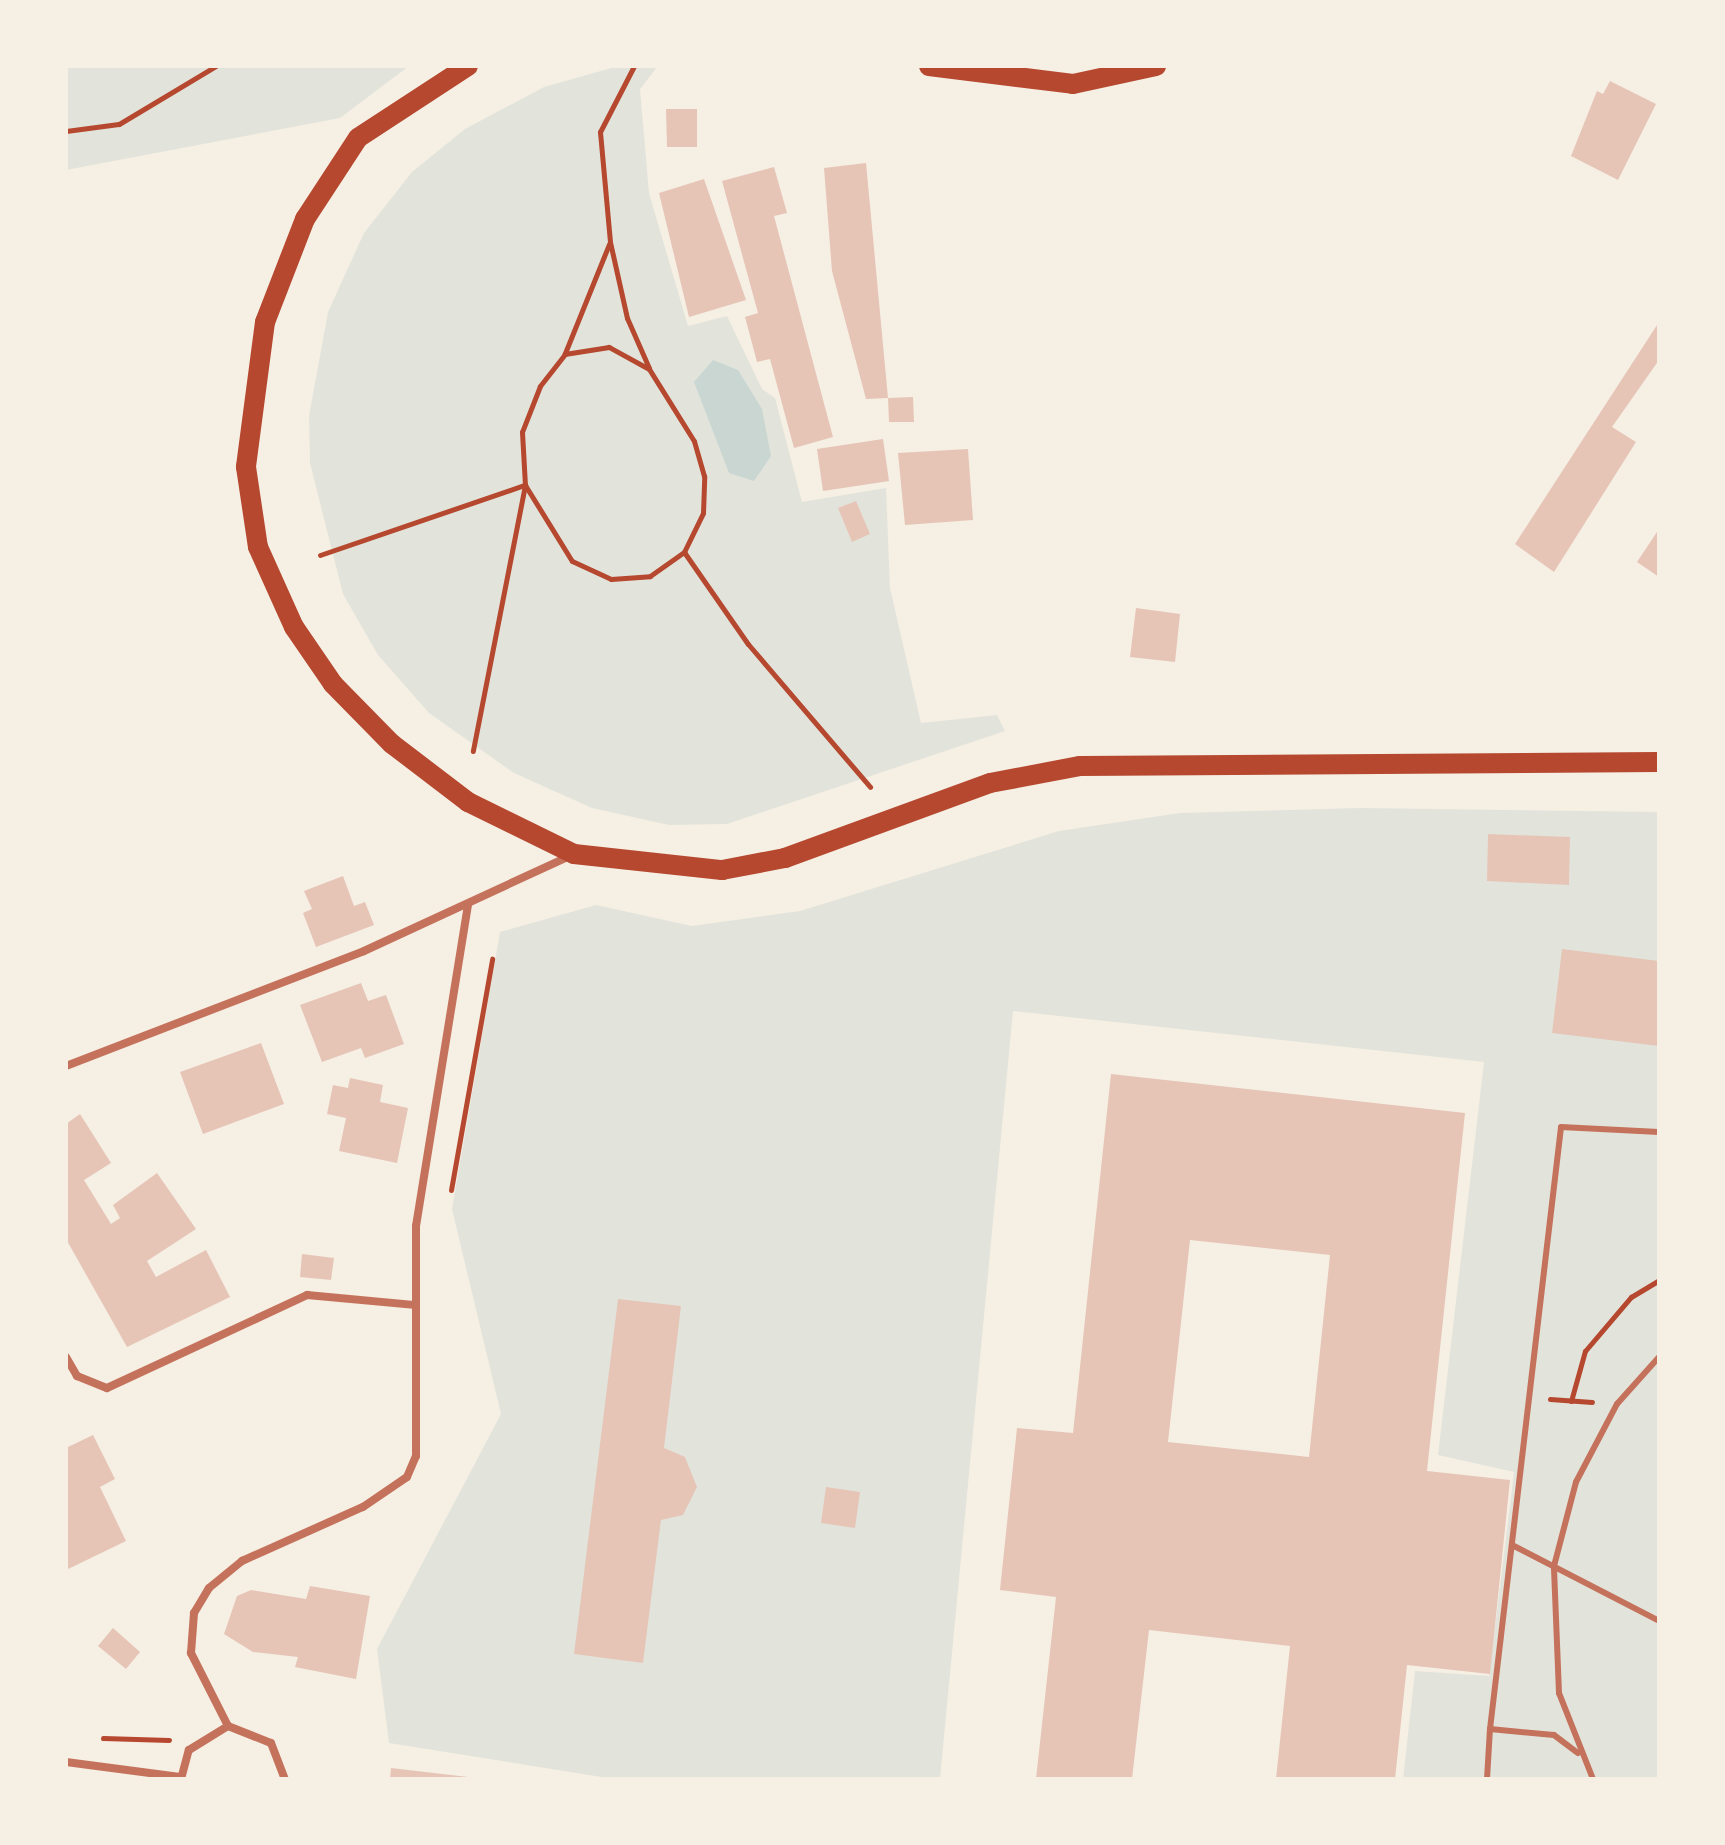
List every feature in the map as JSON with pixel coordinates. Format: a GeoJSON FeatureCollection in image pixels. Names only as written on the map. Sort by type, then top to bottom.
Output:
{"type":"FeatureCollection","features":[{"type":"Feature","properties":{"kind":"main road"},"geometry":{"type":"LineString","coordinates":[[468,66],[358,138],[305,219],[265,322],[246,467],[258,547],[294,627],[333,684],[392,744],[468,802],[574,854],[722,870],[785,858],[990,783],[1115,762],[1659,762]]}},
{"type":"Feature","properties":{"kind":"main road"},"geometry":{"type":"LineString","coordinates":[[929,66],[1073,84],[1095,72],[1156,66]]}},
{"type":"Feature","properties":{"kind":"street"},"geometry":{"type":"LineString","coordinates":[[66,1066],[468,904],[574,854]]}},
{"type":"Feature","properties":{"kind":"street"},"geometry":{"type":"LineString","coordinates":[[285,1779],[271,1743],[228,1726],[191,1653],[194,1613],[223,1573],[363,1507],[407,1477],[417,1432],[416,1226],[468,904]]}},
{"type":"Feature","properties":{"kind":"street"},"geometry":{"type":"LineString","coordinates":[[66,1357],[77,1376],[107,1388],[307,1295],[414,1305]]}},
{"type":"Feature","properties":{"kind":"street"},"geometry":{"type":"LineString","coordinates":[[66,1762],[180,1778],[201,1737],[228,1726]]}},
{"type":"Feature","properties":{"kind":"lane"},"geometry":{"type":"LineString","coordinates":[[1487,1779],[1490,1729],[1561,1127],[1659,1132]]}},
{"type":"Feature","properties":{"kind":"lane"},"geometry":{"type":"LineString","coordinates":[[1593,1779],[1579,1753],[1559,1693],[1554,1566],[1576,1482],[1617,1404],[1659,1357]]}},
{"type":"Feature","properties":{"kind":"lane"},"geometry":{"type":"LineString","coordinates":[[1512,1545],[1659,1621]]}},
{"type":"Feature","properties":{"kind":"lane"},"geometry":{"type":"LineString","coordinates":[[1490,1729],[1554,1735],[1579,1753]]}},
{"type":"Feature","properties":{"kind":"path"},"geometry":{"type":"LineString","coordinates":[[66,131],[119,124],[216,66]]}},
{"type":"Feature","properties":{"kind":"path"},"geometry":{"type":"LineString","coordinates":[[525,485],[572,561],[611,579],[650,576],[684,552],[703,513],[704,476],[694,441],[649,369],[627,318],[610,242],[600,132],[634,66]]}},
{"type":"Feature","properties":{"kind":"path"},"geometry":{"type":"LineString","coordinates":[[473,751],[525,485],[522,432],[540,386],[565,354],[610,242]]}},
{"type":"Feature","properties":{"kind":"path"},"geometry":{"type":"LineString","coordinates":[[565,354],[609,347],[649,369]]}},
{"type":"Feature","properties":{"kind":"path"},"geometry":{"type":"LineString","coordinates":[[320,555],[525,485]]}},
{"type":"Feature","properties":{"kind":"path"},"geometry":{"type":"LineString","coordinates":[[684,552],[756,654],[870,787]]}},
{"type":"Feature","properties":{"kind":"path"},"geometry":{"type":"LineString","coordinates":[[449,1202],[492,959]]}},
{"type":"Feature","properties":{"kind":"path"},"geometry":{"type":"LineString","coordinates":[[1571,1401],[1585,1351],[1631,1297],[1659,1280]]}},
{"type":"Feature","properties":{"kind":"path"},"geometry":{"type":"LineString","coordinates":[[1529,1397],[1617,1404]]}},
{"type":"Feature","properties":{"kind":"path"},"geometry":{"type":"LineString","coordinates":[[91,1738],[201,1737]]}},
{"type":"Feature","properties":{"kind":"shaded area"},"geometry":{"type":"Polygon","coordinates":[[[66,66],[409,66],[340,118],[66,170],[66,66]]]}},
{"type":"Feature","properties":{"kind":"shaded area"},"geometry":{"type":"Polygon","coordinates":[[[658,66],[640,89],[649,193],[688,326],[727,316],[762,389],[775,398],[802,502],[886,488],[890,588],[921,723],[997,715],[1005,731],[727,824],[669,825],[592,808],[514,773],[429,713],[378,655],[343,594],[310,463],[309,416],[328,312],[364,233],[412,172],[465,129],[544,87],[615,67],[658,66]]]}},
{"type":"Feature","properties":{"kind":"shaded area"},"geometry":{"type":"Polygon","coordinates":[[[713,360],[738,370],[762,409],[771,456],[754,481],[729,473],[694,382],[713,360]]]}},
{"type":"Feature","properties":{"kind":"shaded area"},"geometry":{"type":"Polygon","coordinates":[[[1360,808],[1659,812],[1659,1779],[1403,1779],[1415,1671],[1489,1676],[1514,1472],[1438,1455],[1484,1062],[1013,1011],[940,1779],[614,1779],[389,1743],[377,1649],[501,1414],[452,1209],[500,932],[596,905],[692,926],[800,911],[1059,831],[1180,813],[1360,808]]]}},
{"type":"Feature","properties":{"kind":"building"},"geometry":{"type":"Polygon","coordinates":[[[1610,81],[1656,104],[1618,180],[1571,156],[1597,91],[1603,94],[1610,81]]]}},
{"type":"Feature","properties":{"kind":"building"},"geometry":{"type":"Polygon","coordinates":[[[666,109],[697,109],[697,147],[667,147],[666,109]]]}},
{"type":"Feature","properties":{"kind":"building"},"geometry":{"type":"Polygon","coordinates":[[[866,163],[888,398],[866,399],[832,271],[824,168],[866,163]]]}},
{"type":"Feature","properties":{"kind":"building"},"geometry":{"type":"Polygon","coordinates":[[[774,167],[787,213],[774,216],[833,437],[794,448],[770,359],[757,362],[745,317],[758,313],[722,181],[774,167]]]}},
{"type":"Feature","properties":{"kind":"building"},"geometry":{"type":"Polygon","coordinates":[[[704,179],[746,300],[689,317],[659,193],[704,179]]]}},
{"type":"Feature","properties":{"kind":"building"},"geometry":{"type":"Polygon","coordinates":[[[1659,322],[1659,360],[1612,427],[1636,442],[1554,572],[1515,544],[1659,322]]]}},
{"type":"Feature","properties":{"kind":"building"},"geometry":{"type":"Polygon","coordinates":[[[913,397],[914,422],[889,422],[888,398],[913,397]]]}},
{"type":"Feature","properties":{"kind":"building"},"geometry":{"type":"Polygon","coordinates":[[[883,439],[889,481],[823,491],[817,449],[883,439]]]}},
{"type":"Feature","properties":{"kind":"building"},"geometry":{"type":"Polygon","coordinates":[[[968,449],[973,520],[905,525],[898,453],[968,449]]]}},
{"type":"Feature","properties":{"kind":"building"},"geometry":{"type":"Polygon","coordinates":[[[856,501],[870,534],[852,542],[838,508],[856,501]]]}},
{"type":"Feature","properties":{"kind":"building"},"geometry":{"type":"Polygon","coordinates":[[[1659,529],[1659,577],[1637,562],[1659,529]]]}},
{"type":"Feature","properties":{"kind":"building"},"geometry":{"type":"Polygon","coordinates":[[[1136,608],[1180,614],[1175,662],[1130,657],[1136,608]]]}},
{"type":"Feature","properties":{"kind":"building"},"geometry":{"type":"Polygon","coordinates":[[[1488,834],[1570,837],[1569,885],[1487,881],[1488,834]]]}},
{"type":"Feature","properties":{"kind":"building"},"geometry":{"type":"Polygon","coordinates":[[[343,876],[354,906],[365,902],[374,925],[316,947],[303,913],[312,909],[304,891],[343,876]]]}},
{"type":"Feature","properties":{"kind":"building"},"geometry":{"type":"Polygon","coordinates":[[[1562,949],[1659,961],[1659,1046],[1552,1033],[1562,949]]]}},
{"type":"Feature","properties":{"kind":"building"},"geometry":{"type":"Polygon","coordinates":[[[361,983],[368,1001],[386,995],[404,1044],[365,1058],[361,1048],[322,1062],[300,1005],[361,983]]]}},
{"type":"Feature","properties":{"kind":"building"},"geometry":{"type":"Polygon","coordinates":[[[261,1043],[284,1104],[203,1134],[180,1072],[261,1043]]]}},
{"type":"Feature","properties":{"kind":"building"},"geometry":{"type":"Polygon","coordinates":[[[1111,1074],[1465,1113],[1427,1471],[1510,1480],[1490,1674],[1407,1665],[1395,1779],[1276,1779],[1290,1646],[1149,1630],[1132,1779],[1036,1779],[1056,1597],[1000,1590],[1017,1428],[1073,1433],[1111,1074]],[[1190,1240],[1168,1442],[1309,1457],[1330,1255],[1190,1240]]]}},
{"type":"Feature","properties":{"kind":"building"},"geometry":{"type":"Polygon","coordinates":[[[350,1078],[383,1085],[380,1102],[408,1108],[397,1163],[339,1151],[346,1118],[327,1114],[333,1085],[348,1088],[350,1078]]]}},
{"type":"Feature","properties":{"kind":"building"},"geometry":{"type":"Polygon","coordinates":[[[80,1114],[111,1163],[84,1180],[111,1224],[120,1218],[113,1205],[157,1173],[196,1229],[147,1261],[156,1277],[206,1250],[230,1297],[127,1347],[66,1239],[66,1124],[80,1114]]]}},
{"type":"Feature","properties":{"kind":"building"},"geometry":{"type":"Polygon","coordinates":[[[302,1254],[334,1258],[331,1280],[300,1277],[302,1254]]]}},
{"type":"Feature","properties":{"kind":"building"},"geometry":{"type":"Polygon","coordinates":[[[618,1299],[681,1306],[664,1448],[685,1457],[697,1487],[683,1515],[661,1520],[643,1663],[574,1654],[618,1299]]]}},
{"type":"Feature","properties":{"kind":"building"},"geometry":{"type":"Polygon","coordinates":[[[93,1435],[115,1479],[100,1487],[126,1541],[66,1570],[66,1448],[93,1435]]]}},
{"type":"Feature","properties":{"kind":"building"},"geometry":{"type":"Polygon","coordinates":[[[826,1487],[860,1492],[855,1528],[821,1523],[826,1487]]]}},
{"type":"Feature","properties":{"kind":"building"},"geometry":{"type":"Polygon","coordinates":[[[310,1586],[370,1596],[356,1679],[295,1667],[298,1657],[253,1652],[224,1634],[237,1596],[251,1590],[306,1599],[310,1586]]]}},
{"type":"Feature","properties":{"kind":"building"},"geometry":{"type":"Polygon","coordinates":[[[113,1628],[140,1652],[126,1669],[98,1646],[113,1628]]]}},
{"type":"Feature","properties":{"kind":"building"},"geometry":{"type":"Polygon","coordinates":[[[391,1768],[468,1777],[468,1779],[390,1779],[391,1768]]]}}]}
